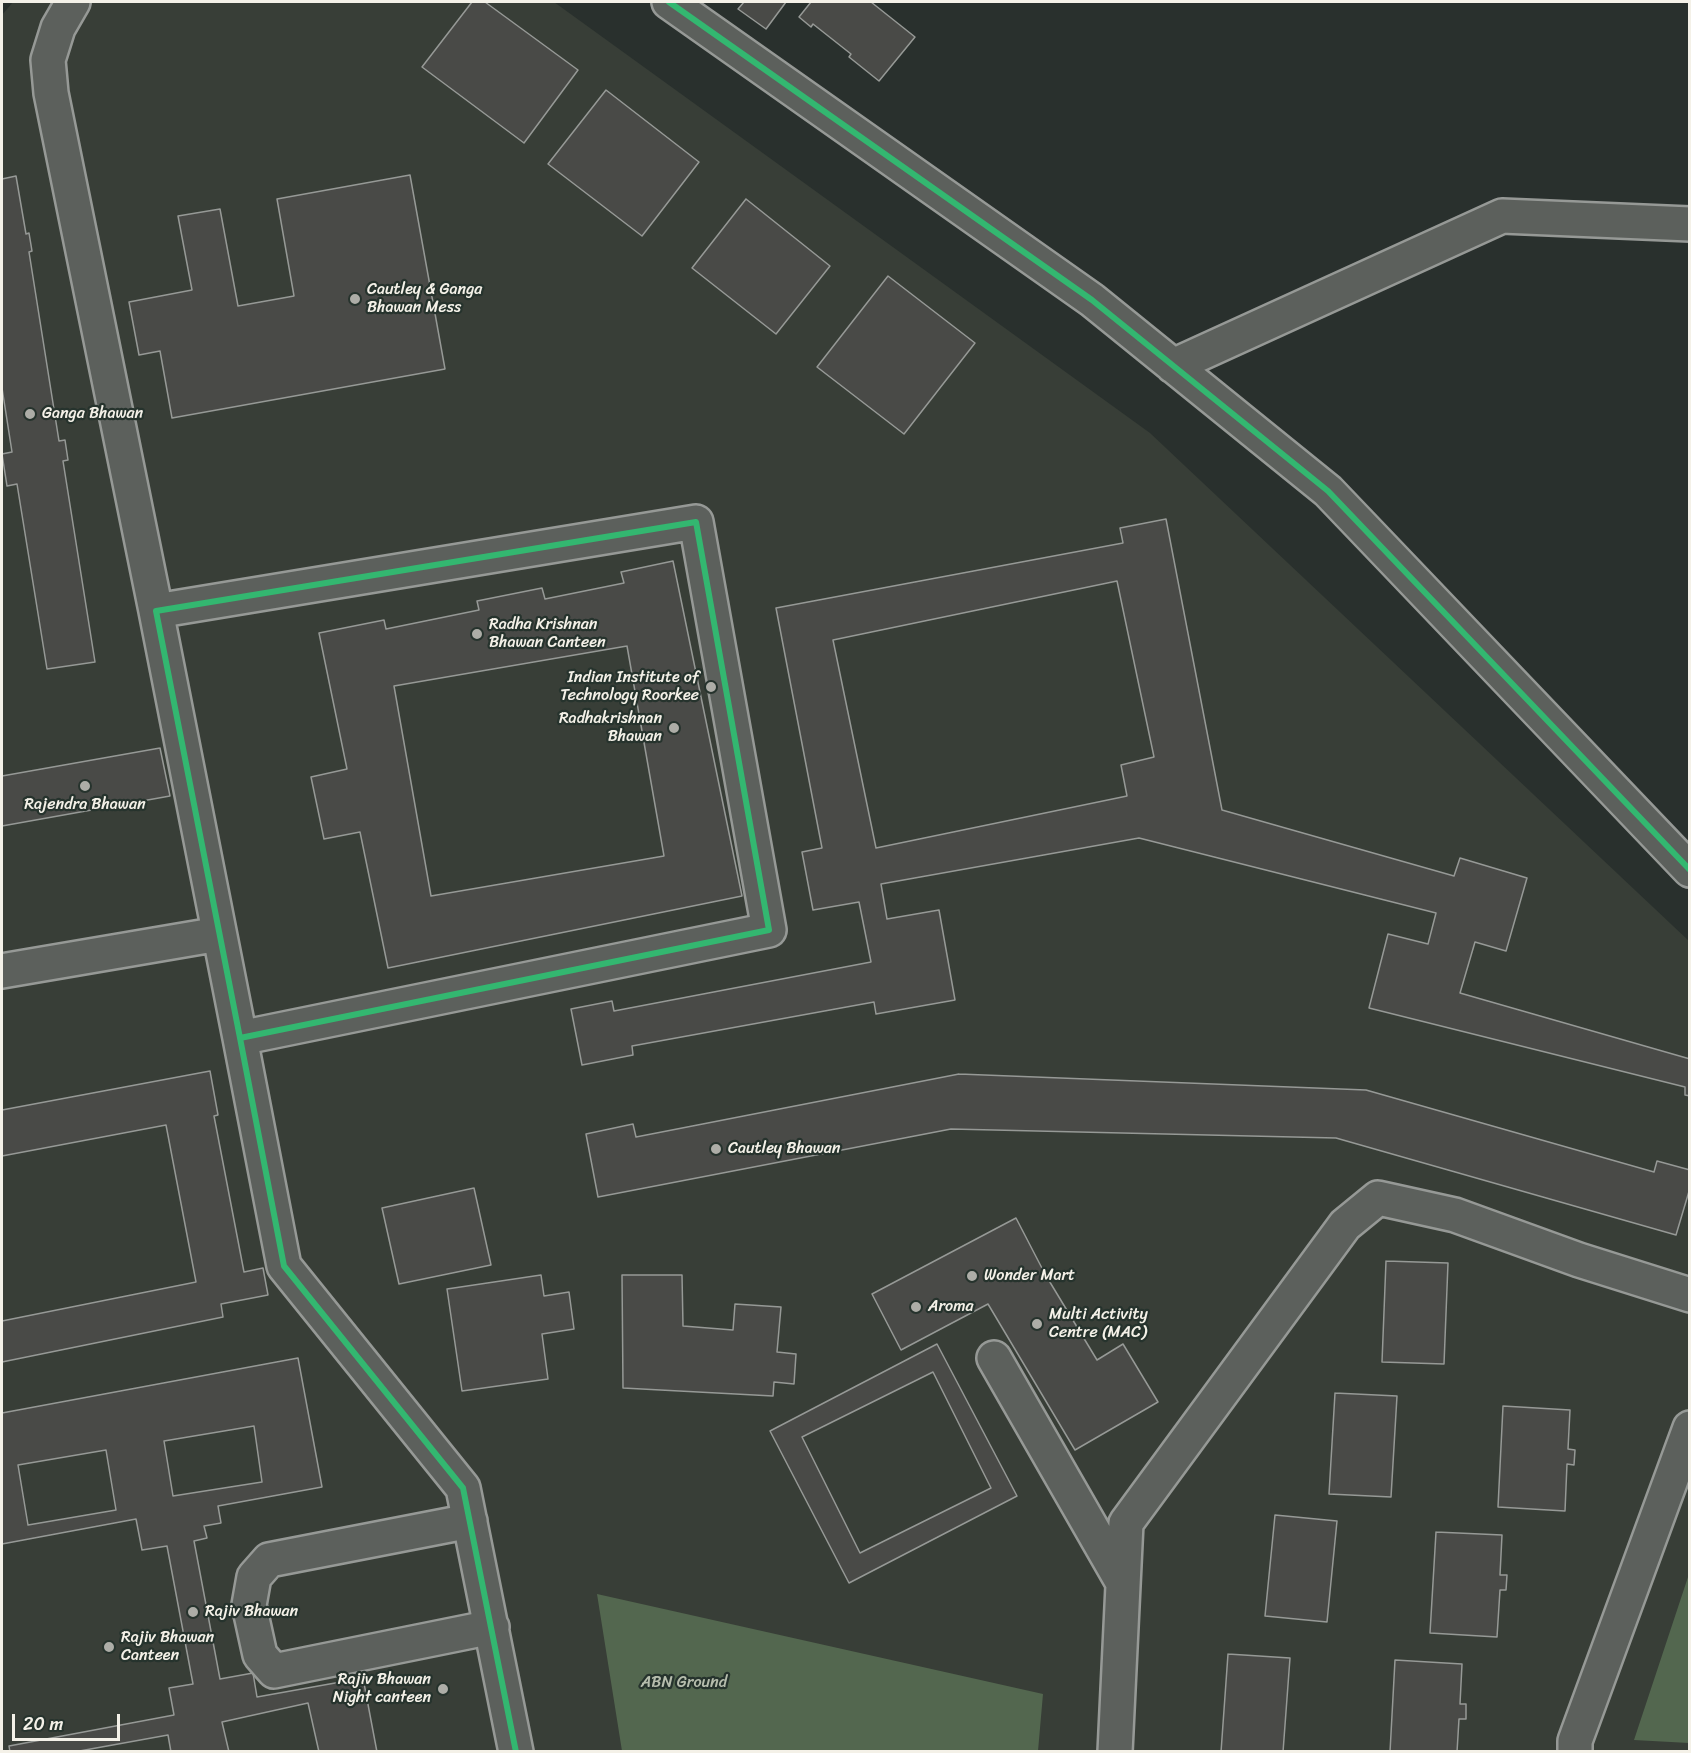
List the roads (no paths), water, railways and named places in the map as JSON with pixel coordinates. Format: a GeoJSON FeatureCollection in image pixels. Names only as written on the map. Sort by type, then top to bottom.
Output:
{"type":"FeatureCollection","features":[{"type":"Feature","properties":{"kind":"street"},"geometry":{"type":"LineString","coordinates":[[73,2],[58,28],[48,60],[51,93],[156,611],[284,1266],[464,1488],[516,1752]]}},
{"type":"Feature","properties":{"kind":"street"},"geometry":{"type":"LineString","coordinates":[[669,2],[708,12],[1092,300],[1328,491],[1689,870]]}},
{"type":"Feature","properties":{"kind":"street"},"geometry":{"type":"LineString","coordinates":[[1173,366],[1502,216],[1689,224]]}},
{"type":"Feature","properties":{"kind":"street"},"geometry":{"type":"LineString","coordinates":[[156,611],[696,522],[769,930],[240,1038]]}},
{"type":"Feature","properties":{"kind":"street"},"geometry":{"type":"LineString","coordinates":[[2,970],[219,934]]}},
{"type":"Feature","properties":{"kind":"street"},"geometry":{"type":"LineString","coordinates":[[1115,1752],[1126,1523],[1346,1225],[1378,1198],[1455,1215],[1579,1260],[1689,1295]]}},
{"type":"Feature","properties":{"kind":"street"},"geometry":{"type":"LineString","coordinates":[[994,1359],[1123,1583]]}},
{"type":"Feature","properties":{"kind":"street"},"geometry":{"type":"LineString","coordinates":[[1575,1752],[1575,1741],[1689,1428]]}},
{"type":"Feature","properties":{"kind":"street"},"geometry":{"type":"LineString","coordinates":[[470,1521],[269,1560],[254,1577],[249,1605],[260,1655],[274,1671],[492,1627]]}},
{"type":"Feature","properties":{"kind":"place","name":"Cautley & Ganga Bhawan Mess"},"geometry":{"type":"Point","coordinates":[355,299]}},
{"type":"Feature","properties":{"kind":"place","name":"Ganga Bhawan"},"geometry":{"type":"Point","coordinates":[30,414]}},
{"type":"Feature","properties":{"kind":"place","name":"Radha Krishnan Bhawan Canteen"},"geometry":{"type":"Point","coordinates":[477,634]}},
{"type":"Feature","properties":{"kind":"place","name":"Indian Institute of Technology Roorkee"},"geometry":{"type":"Point","coordinates":[711,687]}},
{"type":"Feature","properties":{"kind":"place","name":"Radhakrishnan Bhawan"},"geometry":{"type":"Point","coordinates":[674,728]}},
{"type":"Feature","properties":{"kind":"place","name":"Rajendra Bhawan"},"geometry":{"type":"Point","coordinates":[85,786]}},
{"type":"Feature","properties":{"kind":"place","name":"Cautley Bhawan"},"geometry":{"type":"Point","coordinates":[716,1149]}},
{"type":"Feature","properties":{"kind":"place","name":"Wonder Mart"},"geometry":{"type":"Point","coordinates":[972,1276]}},
{"type":"Feature","properties":{"kind":"place","name":"Aroma"},"geometry":{"type":"Point","coordinates":[916,1307]}},
{"type":"Feature","properties":{"kind":"place","name":"Multi Activity Centre (MAC)"},"geometry":{"type":"Point","coordinates":[1037,1324]}},
{"type":"Feature","properties":{"kind":"place","name":"Rajiv Bhawan"},"geometry":{"type":"Point","coordinates":[193,1612]}},
{"type":"Feature","properties":{"kind":"place","name":"Rajiv Bhawan Canteen"},"geometry":{"type":"Point","coordinates":[109,1647]}},
{"type":"Feature","properties":{"kind":"place","name":"Rajiv Bhawan Night canteen"},"geometry":{"type":"Point","coordinates":[443,1689]}},
{"type":"Feature","properties":{"kind":"park label","name":"ABN Ground"},"geometry":{"type":"Point","coordinates":[684,1683]}}]}
